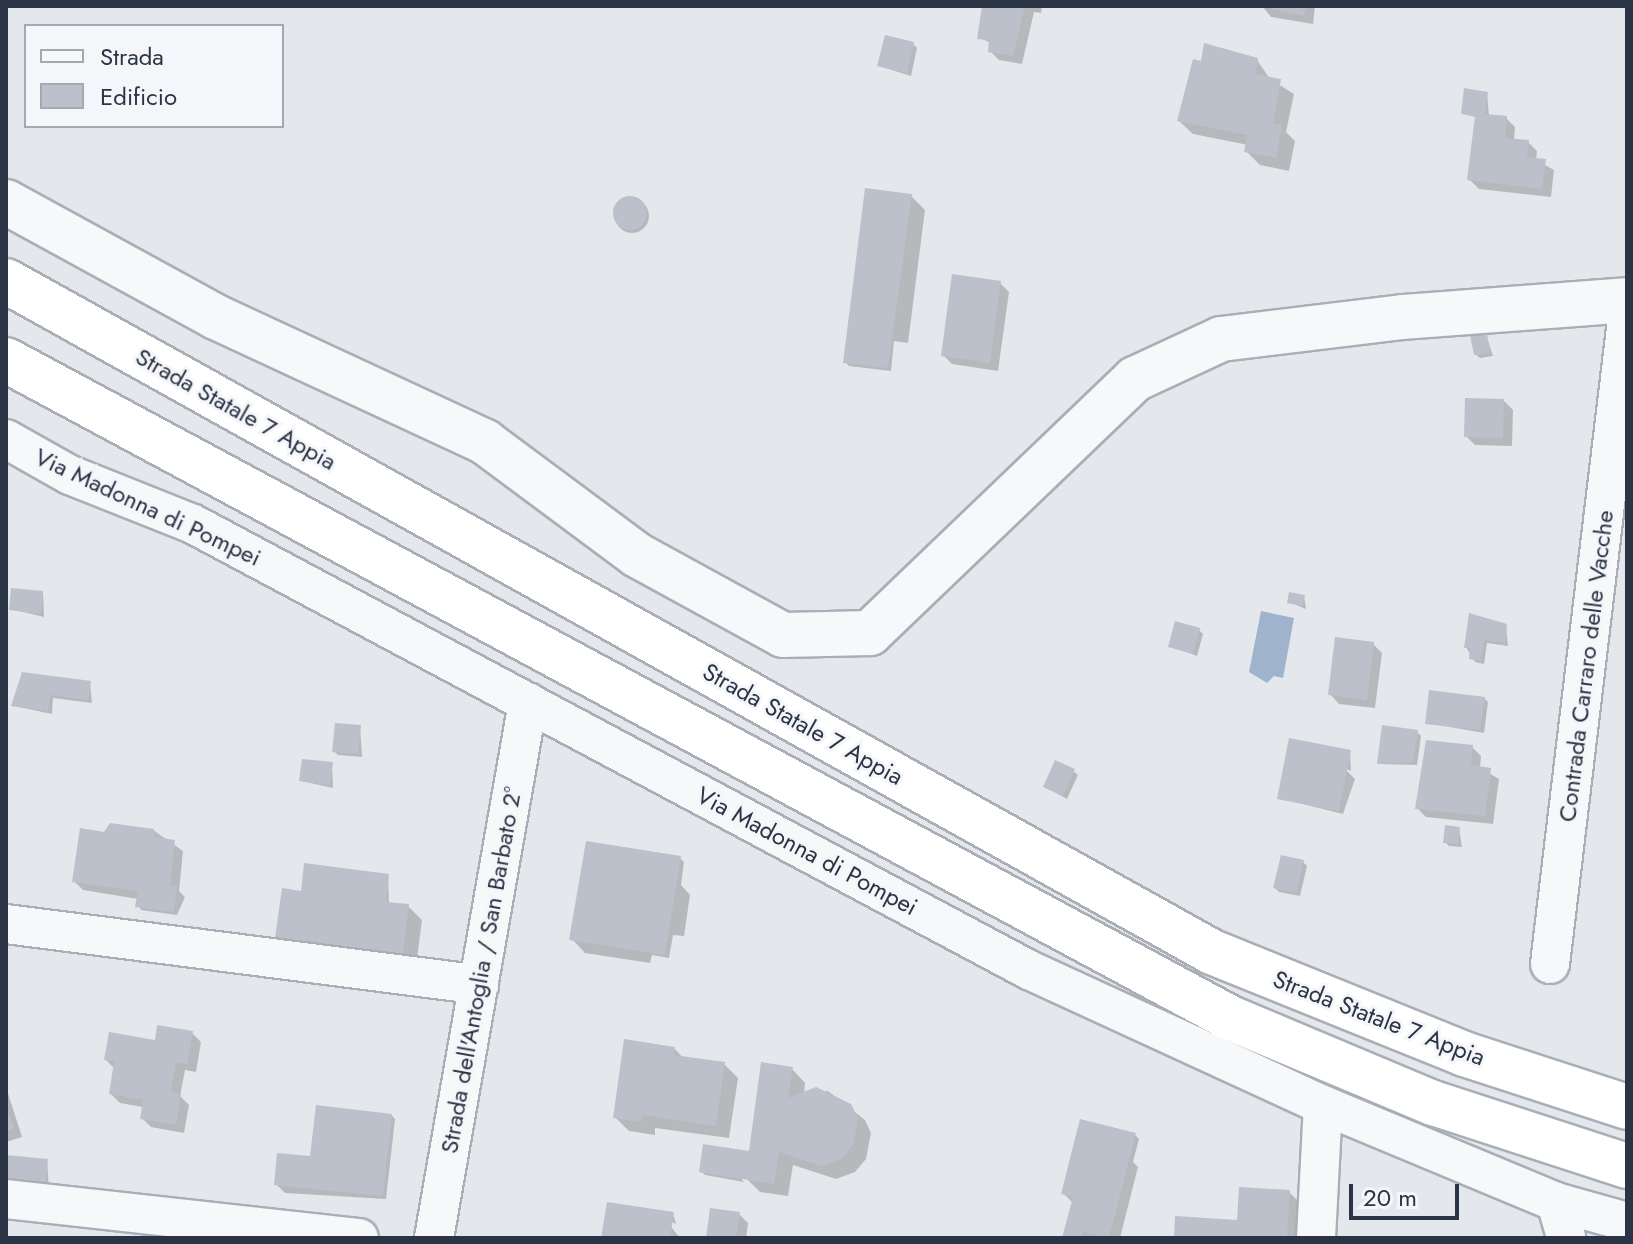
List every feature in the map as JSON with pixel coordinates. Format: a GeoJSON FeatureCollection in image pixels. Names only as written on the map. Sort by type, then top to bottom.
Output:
{"type":"FeatureCollection","features":[{"type":"Feature","properties":{"kind":"highway","name":"Strada Statale 7 Appia"},"geometry":{"type":"LineString","coordinates":[[6,281],[1212,952],[1464,1054],[1627,1107]]}},
{"type":"Feature","properties":{"kind":"highway"},"geometry":{"type":"LineString","coordinates":[[6,360],[1228,1017],[1433,1103],[1627,1166]]}},
{"type":"Feature","properties":{"kind":"highway"},"geometry":{"type":"LineString","coordinates":[[1464,1054],[1569,1065],[1627,1083]]}},
{"type":"Feature","properties":{"kind":"street"},"geometry":{"type":"LineString","coordinates":[[6,202],[216,317],[485,442],[637,555],[783,635],[870,633],[1135,379],[1221,339],[1403,317],[1627,300]]}},
{"type":"Feature","properties":{"kind":"street","name":"Contrada Carraro delle Vacche"},"geometry":{"type":"LineString","coordinates":[[1550,964],[1627,320]]}},
{"type":"Feature","properties":{"kind":"street","name":"Via Madonna di Pompei"},"geometry":{"type":"LineString","coordinates":[[6,439],[70,475],[193,524],[1029,970],[1323,1105],[1556,1202],[1627,1222]]}},
{"type":"Feature","properties":{"kind":"street","name":"Strada dell'Antoglia / San Barbato 2°"},"geometry":{"type":"LineString","coordinates":[[434,1238],[528,702]]}},
{"type":"Feature","properties":{"kind":"street"},"geometry":{"type":"LineString","coordinates":[[6,924],[479,985]]}},
{"type":"Feature","properties":{"kind":"street"},"geometry":{"type":"LineString","coordinates":[[1316,1238],[1323,1105]]}},
{"type":"Feature","properties":{"kind":"street"},"geometry":{"type":"LineString","coordinates":[[6,1199],[359,1238]]}},
{"type":"Feature","properties":{"kind":"street"},"geometry":{"type":"LineString","coordinates":[[1556,1202],[1566,1238]]}},
{"type":"Feature","properties":{"kind":"water"},"geometry":{"type":"Polygon","coordinates":[[[1261,611],[1294,618],[1283,678],[1274,676],[1267,683],[1249,672],[1261,611]]]}},
{"type":"Feature","properties":{"kind":"building"},"geometry":{"type":"Polygon","coordinates":[[[982,6],[1025,6],[1013,56],[988,52],[989,40],[977,39],[982,6]]]}},
{"type":"Feature","properties":{"kind":"building"},"geometry":{"type":"Polygon","coordinates":[[[1260,6],[1306,6],[1304,16],[1260,6]]]}},
{"type":"Feature","properties":{"kind":"building"},"geometry":{"type":"Polygon","coordinates":[[[885,35],[914,42],[907,73],[877,66],[885,35]]]}},
{"type":"Feature","properties":{"kind":"building"},"geometry":{"type":"Polygon","coordinates":[[[1204,43],[1258,58],[1255,74],[1281,79],[1273,123],[1282,125],[1276,158],[1244,152],[1247,135],[1177,121],[1193,59],[1201,61],[1204,43]]]}},
{"type":"Feature","properties":{"kind":"building"},"geometry":{"type":"Polygon","coordinates":[[[1464,88],[1488,92],[1485,114],[1507,116],[1505,138],[1529,140],[1527,157],[1546,159],[1542,189],[1467,180],[1475,116],[1461,114],[1464,88]]]}},
{"type":"Feature","properties":{"kind":"building"},"geometry":{"type":"Polygon","coordinates":[[[865,188],[912,194],[888,368],[843,363],[865,188]]]}},
{"type":"Feature","properties":{"kind":"building"},"geometry":{"type":"Polygon","coordinates":[[[630,196],[642,201],[647,213],[642,225],[630,230],[618,225],[613,213],[618,201],[630,196]]]}},
{"type":"Feature","properties":{"kind":"building"},"geometry":{"type":"Polygon","coordinates":[[[952,274],[1001,281],[990,363],[941,356],[952,274]]]}},
{"type":"Feature","properties":{"kind":"building"},"geometry":{"type":"Polygon","coordinates":[[[1487,333],[1490,353],[1474,355],[1470,335],[1487,333]]]}},
{"type":"Feature","properties":{"kind":"building"},"geometry":{"type":"Polygon","coordinates":[[[1465,398],[1504,399],[1503,438],[1464,437],[1465,398]]]}},
{"type":"Feature","properties":{"kind":"building"},"geometry":{"type":"Polygon","coordinates":[[[11,588],[43,591],[41,614],[9,610],[11,588]]]}},
{"type":"Feature","properties":{"kind":"building"},"geometry":{"type":"Polygon","coordinates":[[[1289,592],[1305,595],[1302,606],[1287,603],[1289,592]]]}},
{"type":"Feature","properties":{"kind":"building"},"geometry":{"type":"Polygon","coordinates":[[[1469,613],[1507,624],[1505,643],[1484,640],[1481,661],[1469,659],[1470,648],[1464,648],[1469,613]]]}},
{"type":"Feature","properties":{"kind":"building"},"geometry":{"type":"Polygon","coordinates":[[[1175,621],[1200,628],[1193,654],[1168,647],[1175,621]]]}},
{"type":"Feature","properties":{"kind":"building"},"geometry":{"type":"Polygon","coordinates":[[[1335,637],[1374,642],[1367,700],[1328,695],[1335,637]]]}},
{"type":"Feature","properties":{"kind":"building"},"geometry":{"type":"Polygon","coordinates":[[[22,672],[91,681],[88,700],[50,695],[48,711],[11,706],[22,672]]]}},
{"type":"Feature","properties":{"kind":"building"},"geometry":{"type":"Polygon","coordinates":[[[1429,690],[1485,697],[1480,730],[1425,724],[1429,690]]]}},
{"type":"Feature","properties":{"kind":"building"},"geometry":{"type":"Polygon","coordinates":[[[335,723],[361,725],[358,754],[332,752],[335,723]]]}},
{"type":"Feature","properties":{"kind":"building"},"geometry":{"type":"Polygon","coordinates":[[[1382,725],[1418,730],[1413,762],[1377,764],[1382,725]]]}},
{"type":"Feature","properties":{"kind":"building"},"geometry":{"type":"Polygon","coordinates":[[[1289,738],[1351,750],[1339,811],[1277,799],[1289,738]]]}},
{"type":"Feature","properties":{"kind":"building"},"geometry":{"type":"Polygon","coordinates":[[[1426,740],[1473,745],[1471,765],[1491,768],[1485,816],[1415,809],[1426,740]]]}},
{"type":"Feature","properties":{"kind":"building"},"geometry":{"type":"Polygon","coordinates":[[[302,759],[333,762],[330,785],[299,781],[302,759]]]}},
{"type":"Feature","properties":{"kind":"building"},"geometry":{"type":"Polygon","coordinates":[[[1055,760],[1075,769],[1063,796],[1043,787],[1055,760]]]}},
{"type":"Feature","properties":{"kind":"building"},"geometry":{"type":"Polygon","coordinates":[[[110,823],[154,829],[154,837],[175,840],[170,886],[177,886],[174,912],[135,907],[138,891],[72,882],[80,828],[104,832],[110,823]]]}},
{"type":"Feature","properties":{"kind":"building"},"geometry":{"type":"Polygon","coordinates":[[[1445,825],[1460,827],[1458,844],[1443,843],[1445,825]]]}},
{"type":"Feature","properties":{"kind":"building"},"geometry":{"type":"Polygon","coordinates":[[[586,841],[681,856],[665,955],[569,940],[586,841]]]}},
{"type":"Feature","properties":{"kind":"building"},"geometry":{"type":"Polygon","coordinates":[[[1281,855],[1304,860],[1296,893],[1273,888],[1281,855]]]}},
{"type":"Feature","properties":{"kind":"building"},"geometry":{"type":"Polygon","coordinates":[[[304,863],[389,874],[386,902],[409,904],[402,961],[274,945],[282,888],[301,891],[304,863]]]}},
{"type":"Feature","properties":{"kind":"building"},"geometry":{"type":"Polygon","coordinates":[[[157,1025],[193,1031],[187,1064],[176,1062],[171,1092],[181,1094],[176,1125],[140,1119],[143,1100],[109,1094],[114,1062],[104,1060],[109,1032],[155,1040],[157,1025]]]}},
{"type":"Feature","properties":{"kind":"building"},"geometry":{"type":"Polygon","coordinates":[[[624,1039],[675,1047],[674,1055],[725,1062],[716,1126],[642,1115],[641,1122],[613,1118],[624,1039]]]}},
{"type":"Feature","properties":{"kind":"building"},"geometry":{"type":"Polygon","coordinates":[[[761,1062],[793,1067],[788,1098],[816,1087],[851,1104],[858,1118],[853,1145],[842,1159],[821,1166],[779,1152],[774,1184],[699,1172],[703,1144],[749,1151],[761,1062]]]}},
{"type":"Feature","properties":{"kind":"building"},"geometry":{"type":"Polygon","coordinates":[[[6,1105],[14,1128],[6,1131],[6,1105]]]}},
{"type":"Feature","properties":{"kind":"building"},"geometry":{"type":"Polygon","coordinates":[[[316,1105],[392,1114],[383,1196],[274,1185],[277,1153],[310,1156],[316,1105]]]}},
{"type":"Feature","properties":{"kind":"building"},"geometry":{"type":"Polygon","coordinates":[[[1080,1119],[1136,1133],[1109,1238],[1083,1232],[1081,1238],[1062,1238],[1073,1197],[1061,1194],[1080,1119]]]}},
{"type":"Feature","properties":{"kind":"building"},"geometry":{"type":"Polygon","coordinates":[[[6,1155],[48,1159],[45,1186],[6,1182],[6,1155]]]}},
{"type":"Feature","properties":{"kind":"building"},"geometry":{"type":"Polygon","coordinates":[[[1239,1187],[1290,1190],[1287,1238],[1174,1238],[1175,1216],[1237,1220],[1239,1187]]]}},
{"type":"Feature","properties":{"kind":"building"},"geometry":{"type":"Polygon","coordinates":[[[607,1202],[674,1212],[670,1238],[601,1238],[607,1202]]]}},
{"type":"Feature","properties":{"kind":"building"},"geometry":{"type":"Polygon","coordinates":[[[710,1208],[740,1212],[736,1238],[706,1238],[710,1208]]]}}]}
